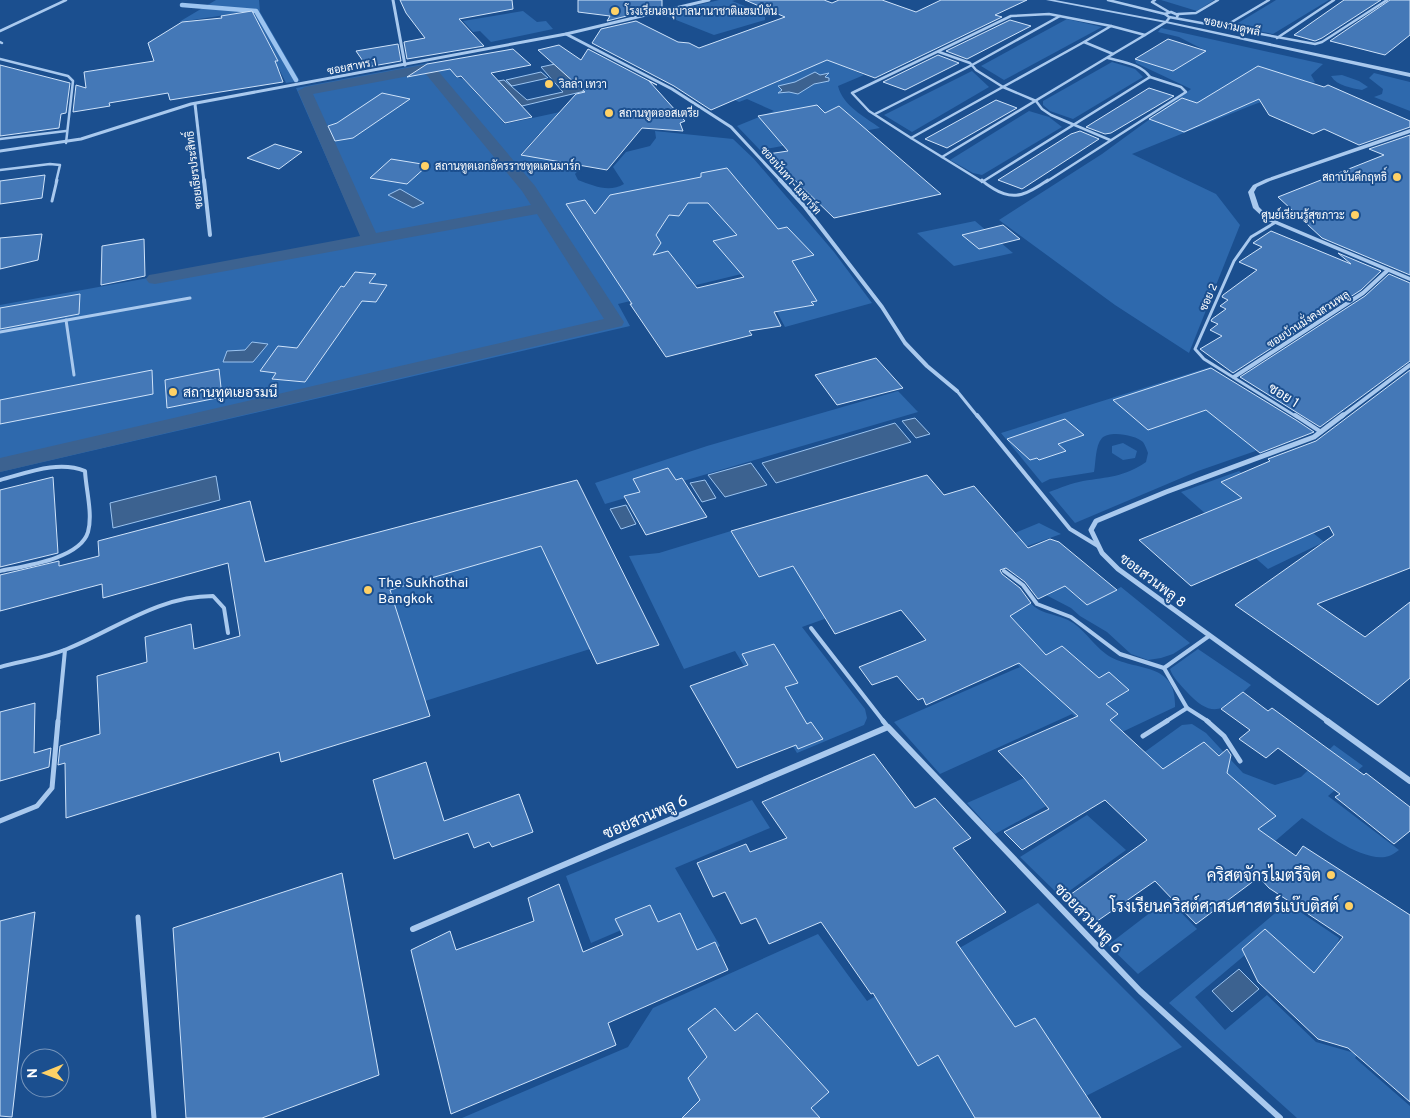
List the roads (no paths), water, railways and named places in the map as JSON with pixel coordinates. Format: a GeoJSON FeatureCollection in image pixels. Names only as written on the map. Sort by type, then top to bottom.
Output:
{"type":"FeatureCollection","features":[{"type":"Feature","properties":{"kind":"street"},"geometry":{"type":"LineString","coordinates":[[393,0],[405,64]]}},
{"type":"Feature","properties":{"kind":"street","name":"ซอยสาทร 1"},"geometry":{"type":"LineString","coordinates":[[0,151],[66,143],[114,129],[164,110],[566,34],[709,0]]}},
{"type":"Feature","properties":{"kind":"street","name":"ซอยงามดูพลี"},"geometry":{"type":"LineString","coordinates":[[1048,0],[1166,22],[1410,75]]}},
{"type":"Feature","properties":{"kind":"street","name":"ซอยนันทา-โมซาร์ท"},"geometry":{"type":"LineString","coordinates":[[566,34],[672,89],[731,126],[793,192],[882,307],[905,343],[927,366],[957,392]]}},
{"type":"Feature","properties":{"kind":"street","name":"ซอยเธียรประสิทธิ์"},"geometry":{"type":"LineString","coordinates":[[195,104],[210,235]]}},
{"type":"Feature","properties":{"kind":"street"},"geometry":{"type":"LineString","coordinates":[[1410,131],[1256,186],[1251,196],[1256,208],[1276,222],[1410,279]]}},
{"type":"Feature","properties":{"kind":"street","name":"ซอยบ้านมั่งคงสวนพลู"},"geometry":{"type":"LineString","coordinates":[[1234,377],[1363,292],[1388,270]]}},
{"type":"Feature","properties":{"kind":"street"},"geometry":{"type":"LineString","coordinates":[[1098,546],[1091,530],[1096,521],[1166,492],[1314,437],[1410,365]]}},
{"type":"Feature","properties":{"kind":"street","name":"ซอยสวนพลู 8"},"geometry":{"type":"LineString","coordinates":[[1098,546],[1110,562],[1410,781]]}},
{"type":"Feature","properties":{"kind":"street","name":"ซอยสวนพลู 6"},"geometry":{"type":"LineString","coordinates":[[413,929],[888,727],[1140,992],[1280,1118]]}},
{"type":"Feature","properties":{"kind":"lane"},"geometry":{"type":"LineString","coordinates":[[0,31],[66,0]]}},
{"type":"Feature","properties":{"kind":"lane"},"geometry":{"type":"LineString","coordinates":[[1108,0],[1165,14],[1170,17]]}},
{"type":"Feature","properties":{"kind":"lane"},"geometry":{"type":"LineString","coordinates":[[1154,0],[1152,2],[1155,5],[1178,15],[1276,38],[1319,44],[1387,0]]}},
{"type":"Feature","properties":{"kind":"lane"},"geometry":{"type":"LineString","coordinates":[[942,157],[1108,58],[1166,22],[1170,17],[1196,12],[1218,0]]}},
{"type":"Feature","properties":{"kind":"lane"},"geometry":{"type":"LineString","coordinates":[[1225,26],[1269,0]]}},
{"type":"Feature","properties":{"kind":"lane"},"geometry":{"type":"LineString","coordinates":[[1276,38],[1334,0]]}},
{"type":"Feature","properties":{"kind":"lane"},"geometry":{"type":"LineString","coordinates":[[1165,14],[1169,12]]}},
{"type":"Feature","properties":{"kind":"lane"},"geometry":{"type":"LineString","coordinates":[[1108,58],[1137,66],[1146,71],[1150,77],[1181,87],[1186,92],[1017,199],[1008,198],[911,138],[854,98],[852,93],[1023,13],[1060,16],[1145,35]]}},
{"type":"Feature","properties":{"kind":"lane"},"geometry":{"type":"LineString","coordinates":[[875,114],[972,65],[1060,16]]}},
{"type":"Feature","properties":{"kind":"lane"},"geometry":{"type":"LineString","coordinates":[[911,138],[1111,26]]}},
{"type":"Feature","properties":{"kind":"lane"},"geometry":{"type":"LineString","coordinates":[[1084,42],[1113,54]]}},
{"type":"Feature","properties":{"kind":"lane"},"geometry":{"type":"LineString","coordinates":[[939,52],[972,65],[1002,87],[1036,101],[1042,109],[1072,125],[1110,140]]}},
{"type":"Feature","properties":{"kind":"lane"},"geometry":{"type":"LineString","coordinates":[[0,60],[68,76],[73,81],[66,143]]}},
{"type":"Feature","properties":{"kind":"lane"},"geometry":{"type":"LineString","coordinates":[[981,181],[1150,77]]}},
{"type":"Feature","properties":{"kind":"lane"},"geometry":{"type":"LineString","coordinates":[[0,139],[66,131]]}},
{"type":"Feature","properties":{"kind":"lane"},"geometry":{"type":"LineString","coordinates":[[0,170],[50,164],[60,165],[52,201]]}},
{"type":"Feature","properties":{"kind":"lane","name":"ซอย 2"},"geometry":{"type":"LineString","coordinates":[[1234,377],[1204,359],[1195,349],[1234,261],[1251,237],[1276,222]]}},
{"type":"Feature","properties":{"kind":"lane"},"geometry":{"type":"LineString","coordinates":[[0,332],[190,298]]}},
{"type":"Feature","properties":{"kind":"lane"},"geometry":{"type":"LineString","coordinates":[[66,320],[74,375]]}},
{"type":"Feature","properties":{"kind":"lane","name":"ซอย 1"},"geometry":{"type":"LineString","coordinates":[[1234,377],[1321,432]]}},
{"type":"Feature","properties":{"kind":"lane"},"geometry":{"type":"LineString","coordinates":[[957,392],[1070,529],[1098,546]]}},
{"type":"Feature","properties":{"kind":"lane"},"geometry":{"type":"LineString","coordinates":[[0,480],[65,466],[78,466],[85,470],[88,532],[83,544],[72,552],[0,571]]}},
{"type":"Feature","properties":{"kind":"lane"},"geometry":{"type":"LineString","coordinates":[[1004,571],[1023,585],[1038,604],[1054,612],[1071,617],[1095,632],[1120,654],[1164,668],[1186,708],[1215,725],[1231,744],[1240,760]]}},
{"type":"Feature","properties":{"kind":"lane"},"geometry":{"type":"LineString","coordinates":[[0,667],[64,650],[173,600],[197,594],[213,596],[224,608],[228,633]]}},
{"type":"Feature","properties":{"kind":"lane","name":"ซอยสวนพลู 6"},"geometry":{"type":"LineString","coordinates":[[811,628],[888,727]]}},
{"type":"Feature","properties":{"kind":"lane"},"geometry":{"type":"LineString","coordinates":[[1164,668],[1209,636]]}},
{"type":"Feature","properties":{"kind":"lane"},"geometry":{"type":"LineString","coordinates":[[0,821],[34,809],[46,801],[52,788],[64,650]]}},
{"type":"Feature","properties":{"kind":"lane"},"geometry":{"type":"LineString","coordinates":[[1143,736],[1186,708]]}},
{"type":"Feature","properties":{"kind":"lane"},"geometry":{"type":"LineString","coordinates":[[138,916],[154,1118]]}},
{"type":"Feature","properties":{"kind":"waterway"},"geometry":{"type":"LineString","coordinates":[[182,5],[256,11],[296,80]]}},
{"type":"Feature","properties":{"kind":"waterway"},"geometry":{"type":"LineString","coordinates":[[370,240],[305,91],[428,68],[529,189],[541,208]]}},
{"type":"Feature","properties":{"kind":"waterway"},"geometry":{"type":"LineString","coordinates":[[0,465],[615,322],[541,208]]}},
{"type":"Feature","properties":{"kind":"waterway"},"geometry":{"type":"LineString","coordinates":[[370,240],[541,208]]}},
{"type":"Feature","properties":{"kind":"waterway"},"geometry":{"type":"LineString","coordinates":[[155,279],[370,240]]}},
{"type":"Feature","properties":{"kind":"place","name":"โรงเรียนอนุบาลนานาชาติแฮมป์ตัน"},"geometry":{"type":"Point","coordinates":[615,11]}},
{"type":"Feature","properties":{"kind":"place","name":"วิลล่า เทวา"},"geometry":{"type":"Point","coordinates":[549,84]}},
{"type":"Feature","properties":{"kind":"place","name":"สถานทูตออสเตรีย"},"geometry":{"type":"Point","coordinates":[609,113]}},
{"type":"Feature","properties":{"kind":"place","name":"สถานทูตเอกอัครราชทูตเดนมาร์ก"},"geometry":{"type":"Point","coordinates":[425,166]}},
{"type":"Feature","properties":{"kind":"place","name":"สถาบันคึกฤทธิ์"},"geometry":{"type":"Point","coordinates":[1397,177]}},
{"type":"Feature","properties":{"kind":"place","name":"ศูนย์เรียนรู้สุขภาวะ"},"geometry":{"type":"Point","coordinates":[1355,215]}},
{"type":"Feature","properties":{"kind":"place","name":"สถานทูตเยอรมนี"},"geometry":{"type":"Point","coordinates":[173,392]}},
{"type":"Feature","properties":{"kind":"place","name":"The Sukhothai Bangkok"},"geometry":{"type":"Point","coordinates":[368,590]}},
{"type":"Feature","properties":{"kind":"place","name":"คริสตจักรไมตรีจิต"},"geometry":{"type":"Point","coordinates":[1331,875]}},
{"type":"Feature","properties":{"kind":"place","name":"โรงเรียนคริสต์ศาสนศาสตร์แบ๊บติสต์"},"geometry":{"type":"Point","coordinates":[1349,906]}}]}
